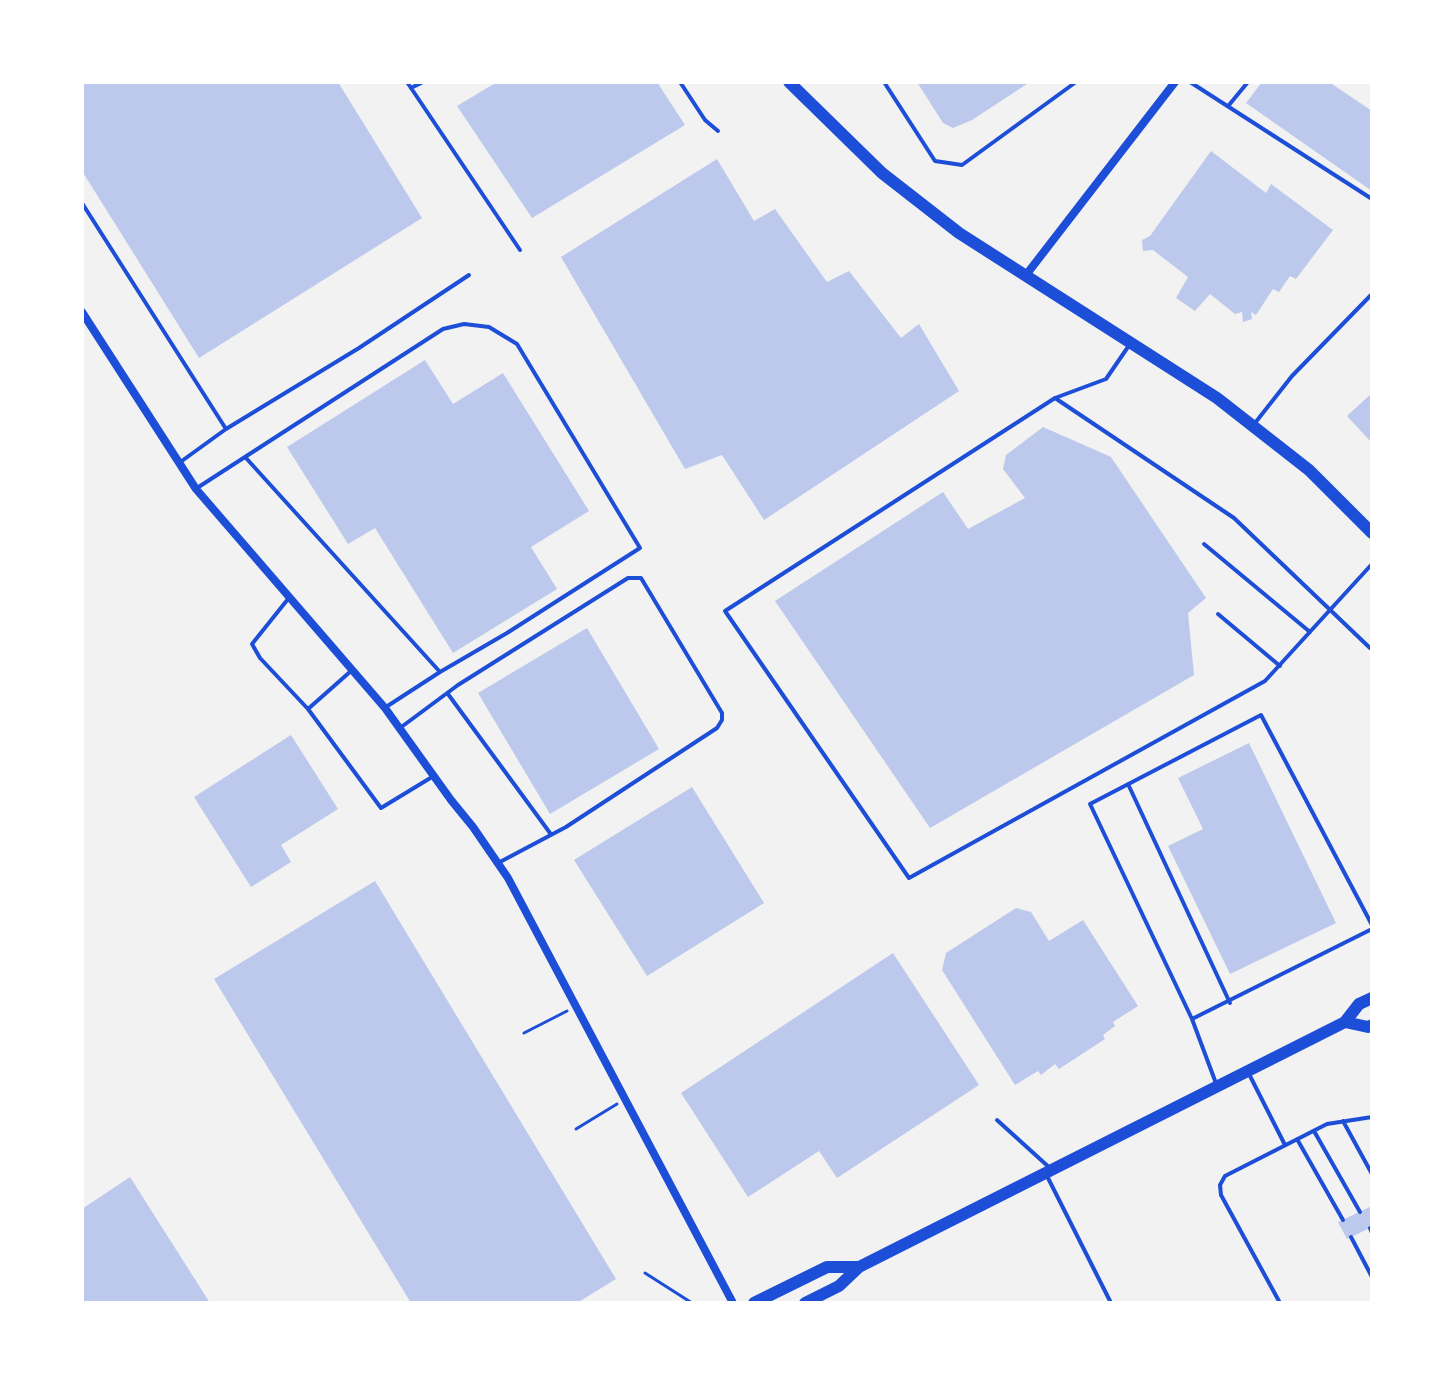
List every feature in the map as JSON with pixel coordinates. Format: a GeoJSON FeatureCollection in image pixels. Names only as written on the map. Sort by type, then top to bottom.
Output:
{"type":"FeatureCollection","features":[{"type":"Feature","properties":{"kind":"main road"},"geometry":{"type":"LineString","coordinates":[[789,82],[882,173],[959,233],[1253,424],[1309,470],[1372,533]]}},
{"type":"Feature","properties":{"kind":"main road"},"geometry":{"type":"LineString","coordinates":[[805,1303],[839,1286],[859,1267],[1345,1022],[1359,1004],[1372,998]]}},
{"type":"Feature","properties":{"kind":"main road"},"geometry":{"type":"LineString","coordinates":[[1345,1022],[1368,1027],[1372,1025]]}},
{"type":"Feature","properties":{"kind":"main road"},"geometry":{"type":"LineString","coordinates":[[754,1303],[827,1267],[859,1267]]}},
{"type":"Feature","properties":{"kind":"street"},"geometry":{"type":"LineString","coordinates":[[1026,275],[1175,82]]}},
{"type":"Feature","properties":{"kind":"street"},"geometry":{"type":"LineString","coordinates":[[82,312],[177,464],[385,708],[498,863],[520,897],[733,1303]]}},
{"type":"Feature","properties":{"kind":"lane"},"geometry":{"type":"LineString","coordinates":[[407,82],[520,250]]}},
{"type":"Feature","properties":{"kind":"lane"},"geometry":{"type":"LineString","coordinates":[[411,88],[423,82]]}},
{"type":"Feature","properties":{"kind":"lane"},"geometry":{"type":"LineString","coordinates":[[680,82],[705,120],[718,131]]}},
{"type":"Feature","properties":{"kind":"lane"},"geometry":{"type":"LineString","coordinates":[[884,82],[935,161],[962,165],[1076,82]]}},
{"type":"Feature","properties":{"kind":"lane"},"geometry":{"type":"LineString","coordinates":[[1190,82],[1372,199]]}},
{"type":"Feature","properties":{"kind":"lane"},"geometry":{"type":"LineString","coordinates":[[1229,105],[1248,82]]}},
{"type":"Feature","properties":{"kind":"lane"},"geometry":{"type":"LineString","coordinates":[[82,203],[226,429]]}},
{"type":"Feature","properties":{"kind":"lane"},"geometry":{"type":"LineString","coordinates":[[177,464],[226,429],[359,348],[469,275]]}},
{"type":"Feature","properties":{"kind":"lane"},"geometry":{"type":"LineString","coordinates":[[1253,424],[1292,376],[1372,294]]}},
{"type":"Feature","properties":{"kind":"lane"},"geometry":{"type":"LineString","coordinates":[[196,489],[443,329],[464,324],[489,327],[517,344],[640,548],[385,708]]}},
{"type":"Feature","properties":{"kind":"lane"},"geometry":{"type":"LineString","coordinates":[[1131,342],[1106,379],[1055,398],[725,611],[909,878],[1265,681],[1372,564]]}},
{"type":"Feature","properties":{"kind":"lane"},"geometry":{"type":"LineString","coordinates":[[1055,398],[1234,518],[1370,648]]}},
{"type":"Feature","properties":{"kind":"lane"},"geometry":{"type":"LineString","coordinates":[[246,458],[440,672]]}},
{"type":"Feature","properties":{"kind":"lane"},"geometry":{"type":"LineString","coordinates":[[1204,544],[1310,632]]}},
{"type":"Feature","properties":{"kind":"lane"},"geometry":{"type":"LineString","coordinates":[[400,728],[458,685],[628,578],[641,578],[722,713],[722,720],[717,728],[566,827],[498,863]]}},
{"type":"Feature","properties":{"kind":"lane"},"geometry":{"type":"LineString","coordinates":[[289,598],[252,644],[260,658],[308,709],[381,808],[434,776]]}},
{"type":"Feature","properties":{"kind":"lane"},"geometry":{"type":"LineString","coordinates":[[1218,614],[1280,666]]}},
{"type":"Feature","properties":{"kind":"lane"},"geometry":{"type":"LineString","coordinates":[[308,709],[352,670]]}},
{"type":"Feature","properties":{"kind":"lane"},"geometry":{"type":"LineString","coordinates":[[448,694],[550,833]]}},
{"type":"Feature","properties":{"kind":"lane"},"geometry":{"type":"LineString","coordinates":[[1192,1019],[1230,1003],[1372,927],[1261,715],[1090,804],[1192,1019],[1218,1088]]}},
{"type":"Feature","properties":{"kind":"lane"},"geometry":{"type":"LineString","coordinates":[[1128,784],[1230,1003]]}},
{"type":"Feature","properties":{"kind":"lane"},"geometry":{"type":"LineString","coordinates":[[1248,1072],[1285,1145]]}},
{"type":"Feature","properties":{"kind":"lane"},"geometry":{"type":"LineString","coordinates":[[1280,1303],[1221,1195],[1220,1185],[1225,1176],[1327,1124],[1372,1117]]}},
{"type":"Feature","properties":{"kind":"lane"},"geometry":{"type":"LineString","coordinates":[[997,1120],[1049,1172],[1111,1303]]}},
{"type":"Feature","properties":{"kind":"lane"},"geometry":{"type":"LineString","coordinates":[[1343,1121],[1372,1174]]}},
{"type":"Feature","properties":{"kind":"lane"},"geometry":{"type":"LineString","coordinates":[[1314,1131],[1360,1212]]}},
{"type":"Feature","properties":{"kind":"lane"},"geometry":{"type":"LineString","coordinates":[[1297,1139],[1343,1220]]}},
{"type":"Feature","properties":{"kind":"lane"},"geometry":{"type":"LineString","coordinates":[[1351,1237],[1372,1277]]}},
{"type":"Feature","properties":{"kind":"path"},"geometry":{"type":"LineString","coordinates":[[524,1033],[577,1006]]}},
{"type":"Feature","properties":{"kind":"path"},"geometry":{"type":"LineString","coordinates":[[576,1129],[626,1099]]}},
{"type":"Feature","properties":{"kind":"path"},"geometry":{"type":"LineString","coordinates":[[645,1273],[692,1303]]}},
{"type":"Feature","properties":{"kind":"building"},"geometry":{"type":"Polygon","coordinates":[[[82,82],[338,82],[422,218],[199,358],[82,171],[82,82]]]}},
{"type":"Feature","properties":{"kind":"building"},"geometry":{"type":"Polygon","coordinates":[[[497,82],[657,82],[685,125],[532,218],[457,106],[497,82]]]}},
{"type":"Feature","properties":{"kind":"building"},"geometry":{"type":"Polygon","coordinates":[[[917,82],[1030,82],[972,120],[953,128],[943,123],[917,82]]]}},
{"type":"Feature","properties":{"kind":"building"},"geometry":{"type":"Polygon","coordinates":[[[1262,82],[1329,82],[1372,111],[1372,191],[1246,103],[1262,82]]]}},
{"type":"Feature","properties":{"kind":"building"},"geometry":{"type":"Polygon","coordinates":[[[1211,151],[1266,193],[1271,184],[1333,230],[1296,279],[1290,276],[1279,292],[1273,289],[1256,315],[1251,312],[1252,319],[1243,322],[1242,312],[1235,314],[1210,294],[1195,311],[1176,298],[1188,277],[1153,250],[1143,251],[1142,240],[1150,236],[1211,151]]]}},
{"type":"Feature","properties":{"kind":"building"},"geometry":{"type":"Polygon","coordinates":[[[717,159],[754,221],[775,209],[827,282],[849,271],[901,338],[919,324],[959,391],[764,520],[722,455],[685,469],[561,257],[717,159]]]}},
{"type":"Feature","properties":{"kind":"building"},"geometry":{"type":"Polygon","coordinates":[[[425,360],[453,404],[503,373],[589,511],[531,547],[557,589],[453,653],[375,528],[348,544],[287,447],[425,360]]]}},
{"type":"Feature","properties":{"kind":"building"},"geometry":{"type":"Polygon","coordinates":[[[1372,393],[1372,443],[1347,416],[1372,393]]]}},
{"type":"Feature","properties":{"kind":"building"},"geometry":{"type":"Polygon","coordinates":[[[1043,427],[1111,457],[1206,598],[1188,613],[1194,675],[930,828],[775,601],[943,492],[968,529],[1025,498],[1003,469],[1006,455],[1043,427]]]}},
{"type":"Feature","properties":{"kind":"building"},"geometry":{"type":"Polygon","coordinates":[[[587,628],[659,749],[550,814],[478,693],[587,628]]]}},
{"type":"Feature","properties":{"kind":"building"},"geometry":{"type":"Polygon","coordinates":[[[291,735],[338,809],[281,845],[291,862],[251,887],[194,797],[291,735]]]}},
{"type":"Feature","properties":{"kind":"building"},"geometry":{"type":"Polygon","coordinates":[[[1249,743],[1336,923],[1230,974],[1168,846],[1203,829],[1178,778],[1249,743]]]}},
{"type":"Feature","properties":{"kind":"building"},"geometry":{"type":"Polygon","coordinates":[[[692,787],[764,903],[647,976],[574,860],[692,787]]]}},
{"type":"Feature","properties":{"kind":"building"},"geometry":{"type":"Polygon","coordinates":[[[375,881],[616,1279],[577,1303],[411,1303],[214,979],[375,881]]]}},
{"type":"Feature","properties":{"kind":"building"},"geometry":{"type":"Polygon","coordinates":[[[1016,908],[1031,912],[1049,941],[1083,920],[1138,1006],[1113,1022],[1115,1026],[1103,1035],[1105,1039],[1059,1069],[1055,1064],[1041,1075],[1038,1071],[1015,1085],[942,970],[946,953],[1016,908]]]}},
{"type":"Feature","properties":{"kind":"building"},"geometry":{"type":"Polygon","coordinates":[[[893,953],[979,1085],[837,1178],[819,1151],[748,1197],[681,1093],[893,953]]]}},
{"type":"Feature","properties":{"kind":"building"},"geometry":{"type":"Polygon","coordinates":[[[130,1177],[210,1303],[82,1303],[82,1209],[130,1177]]]}},
{"type":"Feature","properties":{"kind":"building"},"geometry":{"type":"Polygon","coordinates":[[[1372,1206],[1372,1227],[1347,1239],[1338,1222],[1372,1206]]]}}]}
